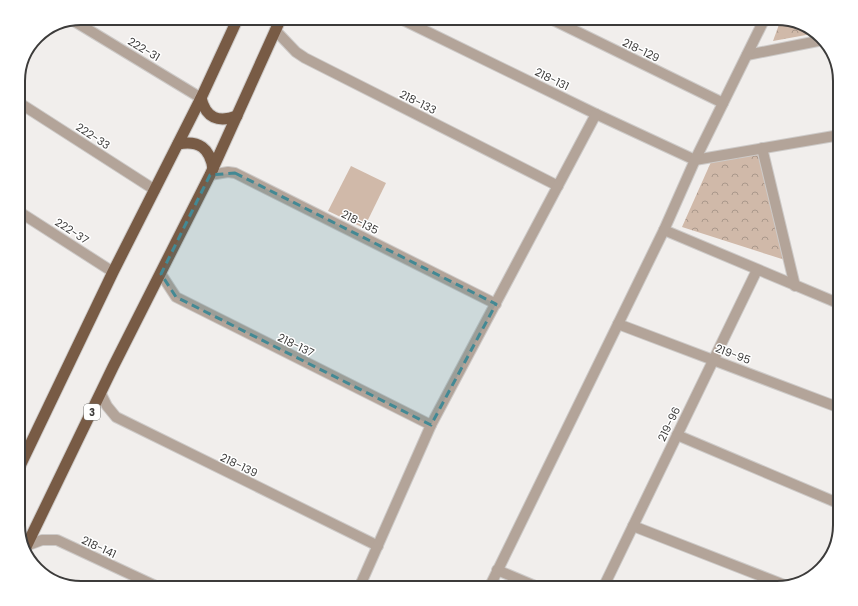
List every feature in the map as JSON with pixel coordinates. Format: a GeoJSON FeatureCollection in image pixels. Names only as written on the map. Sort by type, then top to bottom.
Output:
{"type":"FeatureCollection","features":[{"type":"Feature","properties":{"kind":"highway"},"geometry":{"type":"LineString","coordinates":[[25,455],[113,272],[201,98],[235,25]]}},
{"type":"Feature","properties":{"kind":"highway","name":"3"},"geometry":{"type":"LineString","coordinates":[[28,542],[212,172],[278,25]]}},
{"type":"Feature","properties":{"kind":"highway"},"geometry":{"type":"LineString","coordinates":[[201,98],[204,108],[210,115],[218,119],[228,120],[237,116]]}},
{"type":"Feature","properties":{"kind":"highway"},"geometry":{"type":"LineString","coordinates":[[178,144],[188,142],[198,144],[206,150],[212,159],[212,172]]}},
{"type":"Feature","properties":{"kind":"street","name":"222-31"},"geometry":{"type":"LineString","coordinates":[[81,25],[201,98]]}},
{"type":"Feature","properties":{"kind":"street","name":"218-131"},"geometry":{"type":"LineString","coordinates":[[413,25],[596,114],[695,160]]}},
{"type":"Feature","properties":{"kind":"street","name":"218-129"},"geometry":{"type":"LineString","coordinates":[[563,25],[723,103]]}},
{"type":"Feature","properties":{"kind":"street"},"geometry":{"type":"LineString","coordinates":[[492,581],[664,230],[695,160],[762,25]]}},
{"type":"Feature","properties":{"kind":"street","name":"218-133"},"geometry":{"type":"LineString","coordinates":[[275,30],[296,52],[305,58],[558,186]]}},
{"type":"Feature","properties":{"kind":"street"},"geometry":{"type":"LineString","coordinates":[[747,55],[817,41]]}},
{"type":"Feature","properties":{"kind":"street","name":"222-33"},"geometry":{"type":"LineString","coordinates":[[25,106],[155,190]]}},
{"type":"Feature","properties":{"kind":"street"},"geometry":{"type":"LineString","coordinates":[[362,581],[431,425],[596,114]]}},
{"type":"Feature","properties":{"kind":"street"},"geometry":{"type":"LineString","coordinates":[[695,160],[762,148],[833,138]]}},
{"type":"Feature","properties":{"kind":"street"},"geometry":{"type":"LineString","coordinates":[[762,148],[795,286]]}},
{"type":"Feature","properties":{"kind":"street","name":"218-135"},"geometry":{"type":"LineString","coordinates":[[212,172],[234,173],[496,304]]}},
{"type":"Feature","properties":{"kind":"street","name":"222-37"},"geometry":{"type":"LineString","coordinates":[[25,215],[113,272]]}},
{"type":"Feature","properties":{"kind":"street"},"geometry":{"type":"LineString","coordinates":[[664,230],[833,301]]}},
{"type":"Feature","properties":{"kind":"street","name":"219-96"},"geometry":{"type":"LineString","coordinates":[[606,581],[757,270]]}},
{"type":"Feature","properties":{"kind":"street","name":"218-137"},"geometry":{"type":"LineString","coordinates":[[161,274],[176,297],[431,425]]}},
{"type":"Feature","properties":{"kind":"street","name":"219-95"},"geometry":{"type":"LineString","coordinates":[[618,324],[833,405]]}},
{"type":"Feature","properties":{"kind":"street","name":"218-139"},"geometry":{"type":"LineString","coordinates":[[101,394],[107,406],[116,417],[378,546]]}},
{"type":"Feature","properties":{"kind":"street"},"geometry":{"type":"LineString","coordinates":[[677,435],[833,501]]}},
{"type":"Feature","properties":{"kind":"street"},"geometry":{"type":"LineString","coordinates":[[633,526],[773,581]]}},
{"type":"Feature","properties":{"kind":"street","name":"218-141"},"geometry":{"type":"LineString","coordinates":[[29,546],[42,540],[57,540],[145,581]]}},
{"type":"Feature","properties":{"kind":"street"},"geometry":{"type":"LineString","coordinates":[[497,570],[523,581]]}},
{"type":"Feature","properties":{"kind":"highlighted area"},"geometry":{"type":"Polygon","coordinates":[[[235,173],[496,304],[431,425],[176,297],[161,274],[210,175],[235,173]]]}},
{"type":"Feature","properties":{"kind":"green space"},"geometry":{"type":"Polygon","coordinates":[[[779,25],[795,28],[808,35],[773,41],[779,25]]]}},
{"type":"Feature","properties":{"kind":"green space"},"geometry":{"type":"Polygon","coordinates":[[[757,149],[785,260],[682,227],[711,162],[757,149]]]}},
{"type":"Feature","properties":{"kind":"green space"},"geometry":{"type":"Polygon","coordinates":[[[351,166],[386,183],[364,228],[328,211],[351,166]]]}}]}
